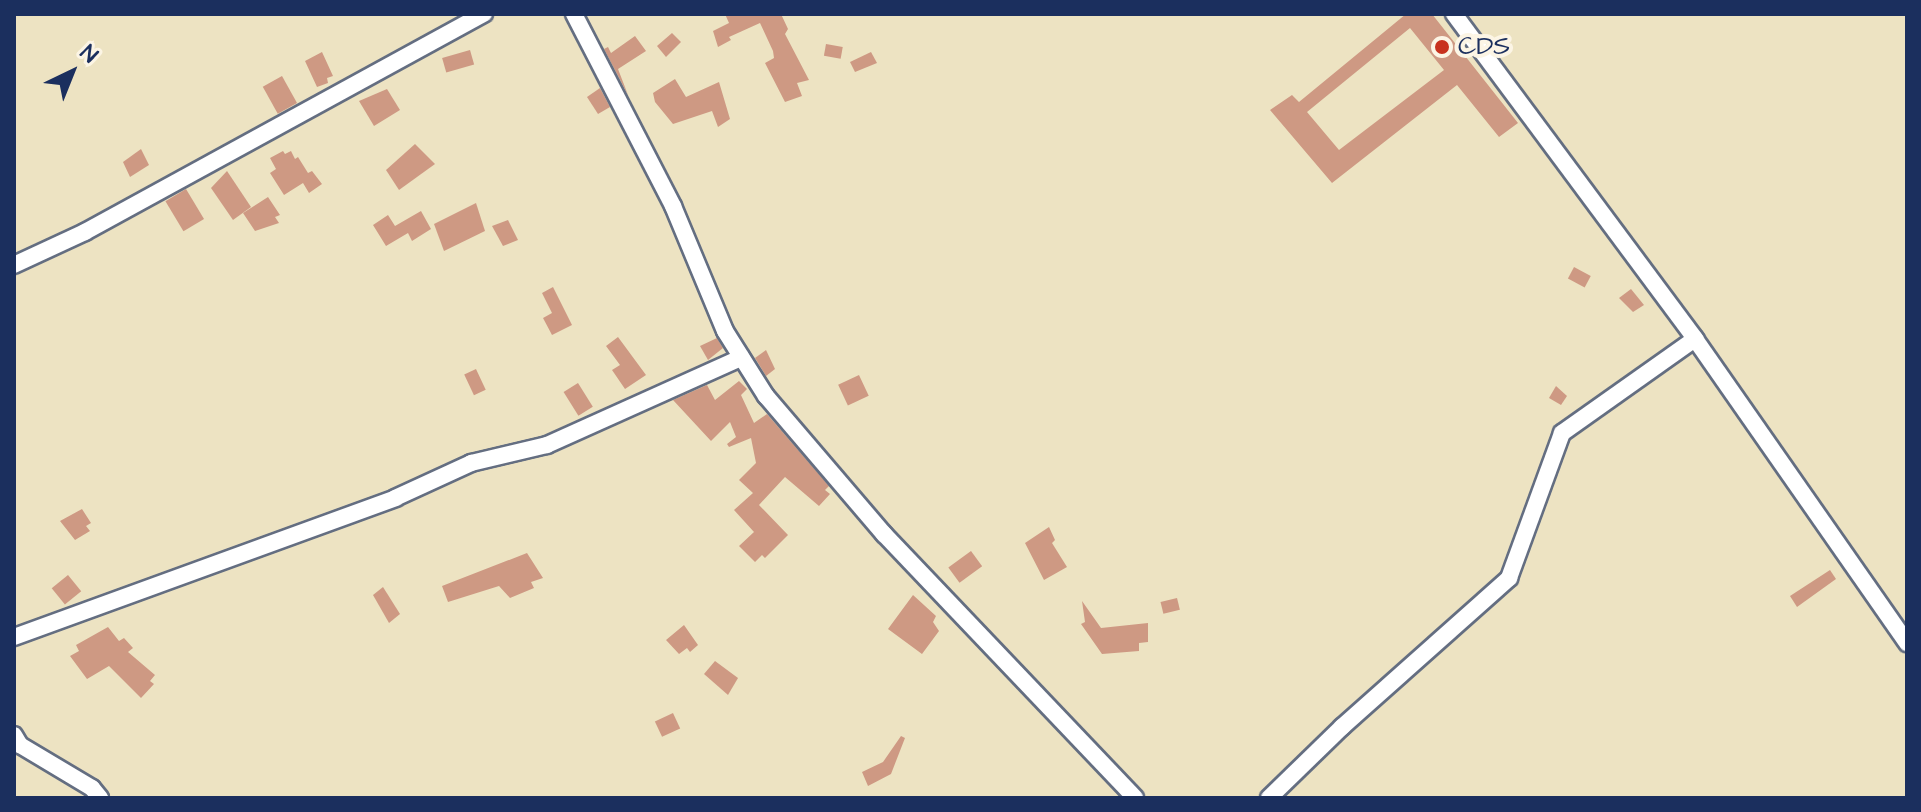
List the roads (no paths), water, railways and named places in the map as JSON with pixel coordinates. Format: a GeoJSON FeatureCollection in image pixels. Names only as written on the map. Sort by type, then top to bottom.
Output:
{"type":"FeatureCollection","features":[{"type":"Feature","properties":{"kind":"street"},"geometry":{"type":"LineString","coordinates":[[14,265],[85,232],[484,14]]}},
{"type":"Feature","properties":{"kind":"street"},"geometry":{"type":"LineString","coordinates":[[574,14],[673,206],[725,331],[741,358],[813,454],[884,534],[1135,798]]}},
{"type":"Feature","properties":{"kind":"street"},"geometry":{"type":"LineString","coordinates":[[1454,14],[1695,339],[1907,643]]}},
{"type":"Feature","properties":{"kind":"street"},"geometry":{"type":"LineString","coordinates":[[1269,798],[1342,727],[1509,578],[1562,433],[1695,339]]}},
{"type":"Feature","properties":{"kind":"street"},"geometry":{"type":"LineString","coordinates":[[14,637],[395,498],[471,463],[547,445],[741,358]]}},
{"type":"Feature","properties":{"kind":"street"},"geometry":{"type":"LineString","coordinates":[[14,735],[20,745],[92,788],[100,798]]}},
{"type":"Feature","properties":{"kind":"place","name":"CDS"},"geometry":{"type":"Point","coordinates":[1442,47]}}]}
